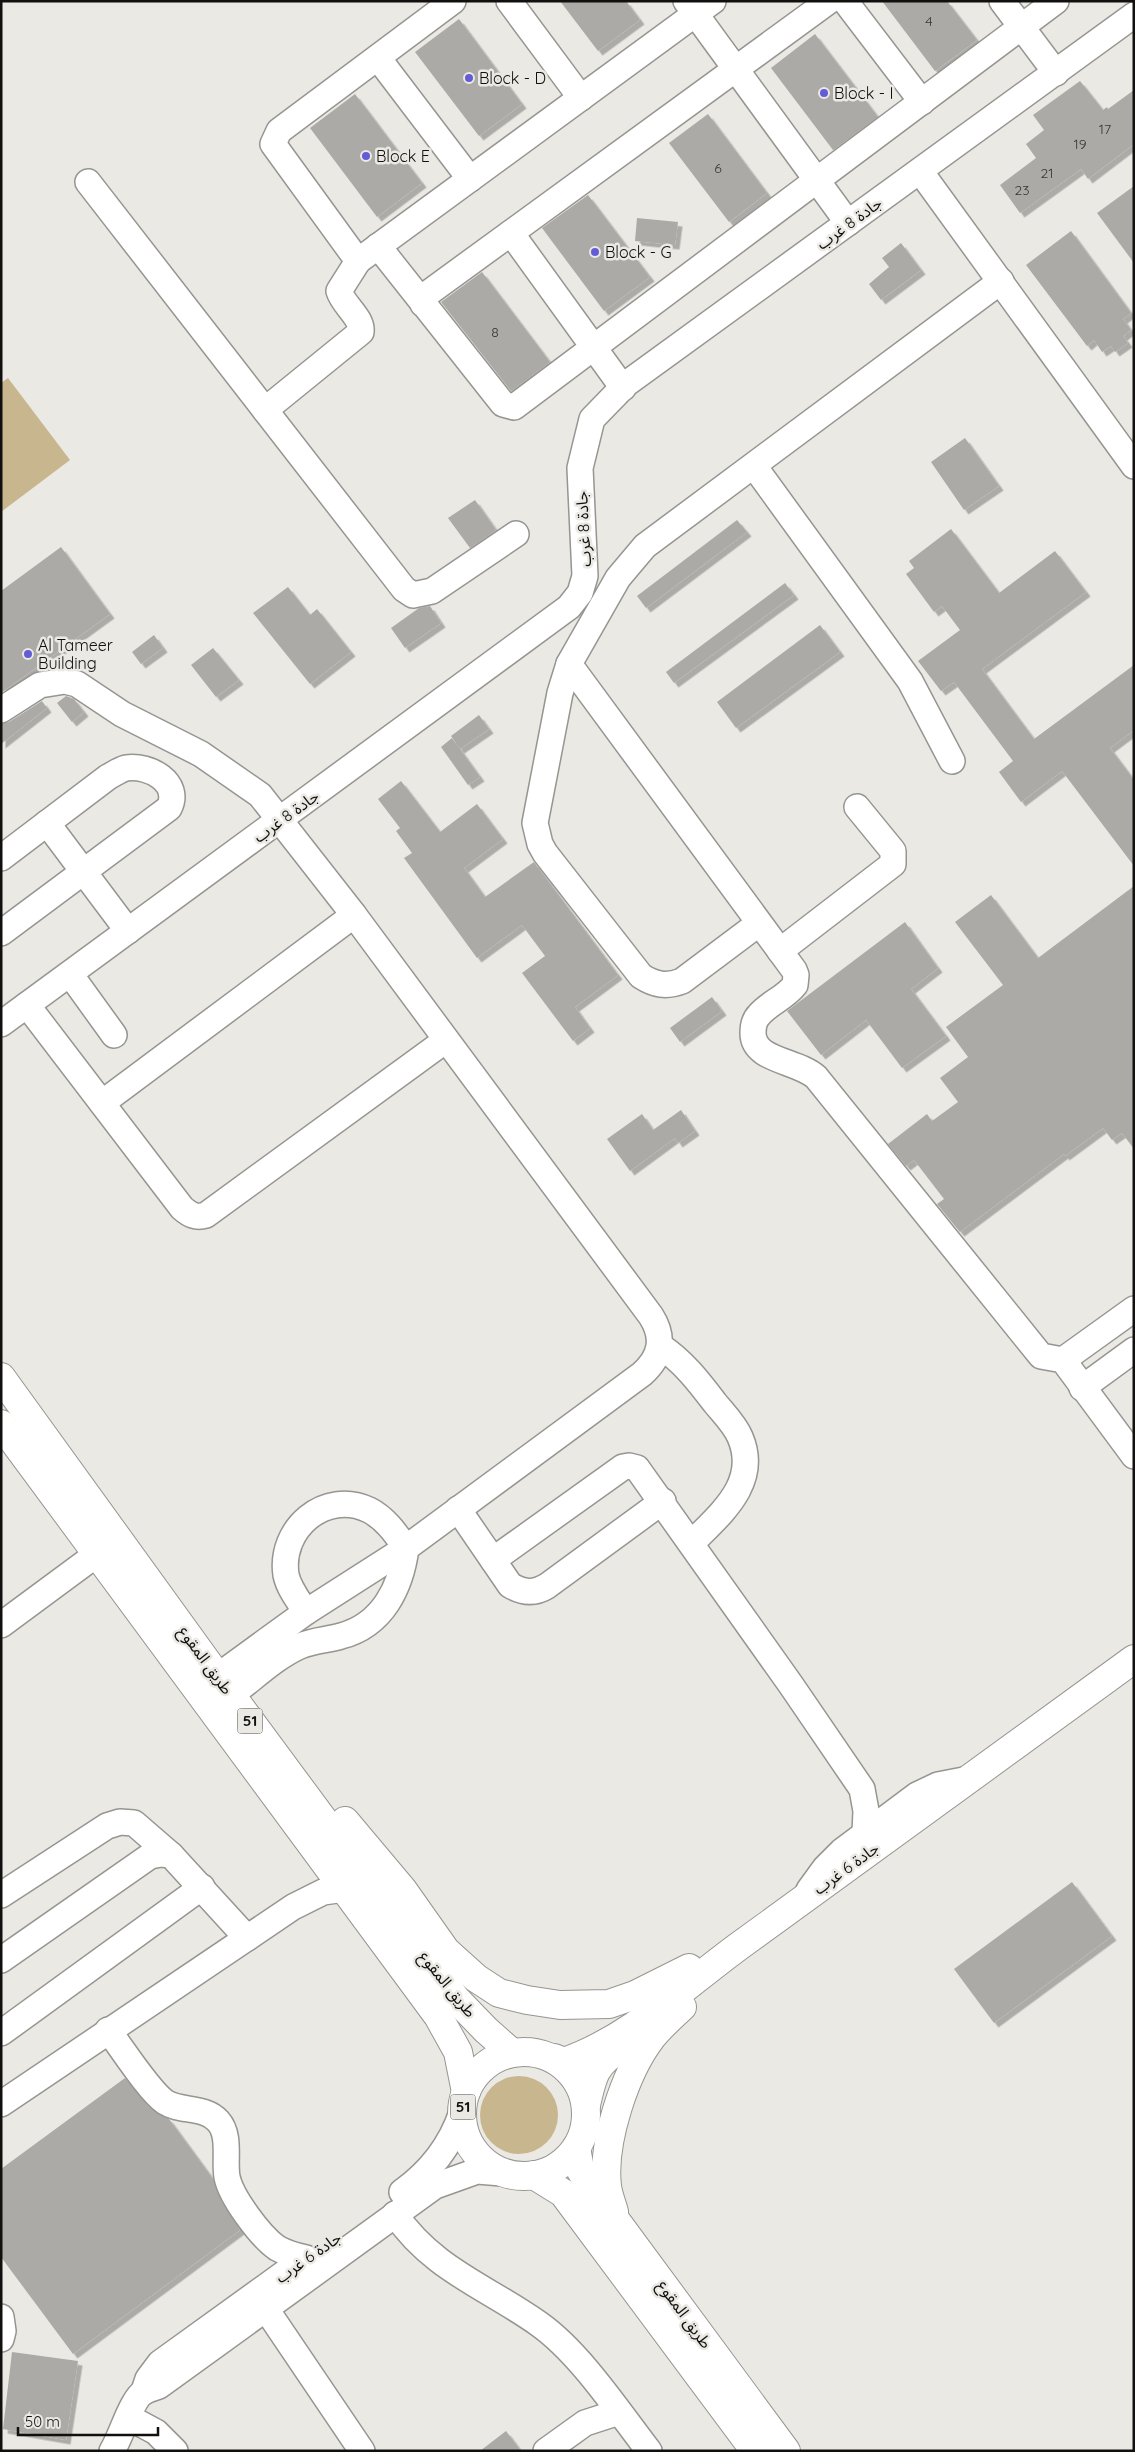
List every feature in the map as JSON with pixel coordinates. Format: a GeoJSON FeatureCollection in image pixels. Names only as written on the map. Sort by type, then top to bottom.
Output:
{"type":"FeatureCollection","features":[{"type":"Feature","properties":{"kind":"main road","name":"طريق المقوع"},"geometry":{"type":"LineString","coordinates":[[1,1377],[224,1686],[456,1998],[486,2030],[512,2053]]}},
{"type":"Feature","properties":{"kind":"main road","name":"طريق المقوع"},"geometry":{"type":"LineString","coordinates":[[1,1424],[438,2016],[458,2052],[464,2102]]}},
{"type":"Feature","properties":{"kind":"main road","name":"جادة 6 غرب"},"geometry":{"type":"LineString","coordinates":[[586,2105],[594,2073],[604,2059],[804,1899],[1134,1659]]}},
{"type":"Feature","properties":{"kind":"main road","name":"جادة 6 غرب"},"geometry":{"type":"LineString","coordinates":[[554,2058],[564,2062],[586,2054],[618,2038],[1134,1674]]}},
{"type":"Feature","properties":{"kind":"main road"},"geometry":{"type":"LineString","coordinates":[[297,1785],[321,1798],[346,1822],[403,1890],[446,1951],[476,1978],[499,1993],[560,2005],[609,2004],[635,1995],[692,1966],[732,1958]]}},
{"type":"Feature","properties":{"kind":"main road"},"geometry":{"type":"LineString","coordinates":[[618,2223],[607,2187],[608,2152],[617,2112],[630,2078],[651,2038],[669,2018],[732,1958]]}},
{"type":"Feature","properties":{"kind":"main road","name":"51"},"geometry":{"type":"LineString","coordinates":[[528,2052],[554,2058],[572,2074],[581,2088],[586,2105],[582,2135],[576,2148],[557,2166],[534,2175],[502,2173],[475,2152],[465,2134],[464,2102],[476,2074],[492,2060],[512,2053],[528,2052]]}},
{"type":"Feature","properties":{"kind":"main road","name":"طريق المقوع"},"geometry":{"type":"LineString","coordinates":[[576,2148],[580,2169],[786,2451]]}},
{"type":"Feature","properties":{"kind":"main road","name":"طريق المقوع"},"geometry":{"type":"LineString","coordinates":[[534,2175],[563,2193],[755,2451]]}},
{"type":"Feature","properties":{"kind":"street"},"geometry":{"type":"LineString","coordinates":[[358,261],[273,144],[279,131],[453,1]]}},
{"type":"Feature","properties":{"kind":"street"},"geometry":{"type":"LineString","coordinates":[[509,1],[581,98]]}},
{"type":"Feature","properties":{"kind":"street"},"geometry":{"type":"LineString","coordinates":[[423,304],[427,294],[829,1]]}},
{"type":"Feature","properties":{"kind":"street"},"geometry":{"type":"LineString","coordinates":[[846,1],[922,102]]}},
{"type":"Feature","properties":{"kind":"street"},"geometry":{"type":"LineString","coordinates":[[1002,1],[1056,73]]}},
{"type":"Feature","properties":{"kind":"street"},"geometry":{"type":"LineString","coordinates":[[378,246],[503,404],[514,407],[1056,1]]}},
{"type":"Feature","properties":{"kind":"street"},"geometry":{"type":"LineString","coordinates":[[265,410],[360,332],[360,322],[342,300],[339,291],[358,261],[581,98],[698,5],[736,69],[848,223]]}},
{"type":"Feature","properties":{"kind":"street","name":"جادة 8 غرب"},"geometry":{"type":"LineString","coordinates":[[1,1024],[555,619],[575,601],[585,576],[580,468],[592,420],[623,388],[1134,15]]}},
{"type":"Feature","properties":{"kind":"street"},"geometry":{"type":"LineString","coordinates":[[378,58],[470,179]]}},
{"type":"Feature","properties":{"kind":"street"},"geometry":{"type":"LineString","coordinates":[[920,171],[1134,466]]}},
{"type":"Feature","properties":{"kind":"street"},"geometry":{"type":"LineString","coordinates":[[88,182],[404,589],[413,595],[432,591],[516,534]]}},
{"type":"Feature","properties":{"kind":"street"},"geometry":{"type":"LineString","coordinates":[[511,233],[623,388]]}},
{"type":"Feature","properties":{"kind":"street"},"geometry":{"type":"LineString","coordinates":[[758,924],[682,981],[673,984],[656,984],[641,976],[551,861],[537,834],[535,812],[560,692],[569,664],[618,578],[635,556],[655,537],[754,466],[1000,282]]}},
{"type":"Feature","properties":{"kind":"street"},"geometry":{"type":"LineString","coordinates":[[754,466],[910,681],[952,761]]}},
{"type":"Feature","properties":{"kind":"street"},"geometry":{"type":"LineString","coordinates":[[569,664],[758,924],[794,970],[796,980],[792,990],[759,1015],[754,1022],[753,1038],[756,1045],[768,1056],[803,1067],[816,1077],[1041,1356],[1063,1360],[1134,1456]]}},
{"type":"Feature","properties":{"kind":"street"},"geometry":{"type":"LineString","coordinates":[[1,710],[40,685],[65,681],[78,684],[122,714],[180,742],[222,767],[260,796],[354,915],[657,1325],[660,1346],[657,1357],[642,1374],[406,1548],[306,1612],[224,1686]]}},
{"type":"Feature","properties":{"kind":"street"},"geometry":{"type":"LineString","coordinates":[[1,858],[108,777],[124,769],[141,768],[168,782],[174,796],[169,808],[1,933]]}},
{"type":"Feature","properties":{"kind":"street"},"geometry":{"type":"LineString","coordinates":[[780,951],[893,864],[893,851],[857,807]]}},
{"type":"Feature","properties":{"kind":"street"},"geometry":{"type":"LineString","coordinates":[[47,823],[128,931]]}},
{"type":"Feature","properties":{"kind":"street"},"geometry":{"type":"LineString","coordinates":[[102,1102],[354,915]]}},
{"type":"Feature","properties":{"kind":"street"},"geometry":{"type":"LineString","coordinates":[[70,974],[114,1035]]}},
{"type":"Feature","properties":{"kind":"street"},"geometry":{"type":"LineString","coordinates":[[27,1005],[182,1208],[189,1214],[199,1217],[206,1215],[446,1040]]}},
{"type":"Feature","properties":{"kind":"street"},"geometry":{"type":"LineString","coordinates":[[1063,1360],[1134,1309]]}},
{"type":"Feature","properties":{"kind":"street"},"geometry":{"type":"LineString","coordinates":[[660,1346],[679,1360],[695,1378],[740,1436],[745,1450],[744,1480],[737,1494],[692,1543]]}},
{"type":"Feature","properties":{"kind":"street"},"geometry":{"type":"LineString","coordinates":[[1082,1388],[1134,1350]]}},
{"type":"Feature","properties":{"kind":"street"},"geometry":{"type":"LineString","coordinates":[[493,1560],[626,1466],[633,1466],[640,1470],[862,1789],[866,1811],[865,1833]]}},
{"type":"Feature","properties":{"kind":"street"},"geometry":{"type":"LineString","coordinates":[[458,1509],[510,1585],[519,1590],[538,1591],[663,1501]]}},
{"type":"Feature","properties":{"kind":"street"},"geometry":{"type":"LineString","coordinates":[[306,1612],[286,1577],[285,1558],[290,1540],[300,1524],[314,1512],[332,1506],[351,1505],[369,1510],[384,1521],[406,1548]]}},
{"type":"Feature","properties":{"kind":"street"},"geometry":{"type":"LineString","coordinates":[[224,1686],[310,1642],[343,1636],[360,1628],[376,1616],[389,1602],[398,1585],[406,1548]]}},
{"type":"Feature","properties":{"kind":"street"},"geometry":{"type":"LineString","coordinates":[[1,1625],[97,1554]]}},
{"type":"Feature","properties":{"kind":"street"},"geometry":{"type":"LineString","coordinates":[[804,1899],[825,1868],[865,1833],[907,1802],[938,1785],[969,1779]]}},
{"type":"Feature","properties":{"kind":"street"},"geometry":{"type":"LineString","coordinates":[[862,1789],[884,1798],[907,1802]]}},
{"type":"Feature","properties":{"kind":"street"},"geometry":{"type":"LineString","coordinates":[[1,1895],[107,1826],[120,1822],[134,1823],[171,1855],[247,1938]]}},
{"type":"Feature","properties":{"kind":"street"},"geometry":{"type":"LineString","coordinates":[[1,1960],[150,1856],[171,1855]]}},
{"type":"Feature","properties":{"kind":"street"},"geometry":{"type":"LineString","coordinates":[[1,2033],[202,1887]]}},
{"type":"Feature","properties":{"kind":"street"},"geometry":{"type":"LineString","coordinates":[[1,2104],[108,2030],[312,1896],[345,1889]]}},
{"type":"Feature","properties":{"kind":"street"},"geometry":{"type":"LineString","coordinates":[[108,2030],[160,2098],[172,2105],[209,2115],[219,2122],[224,2133],[227,2176],[233,2192],[271,2243],[288,2253],[306,2258]]}},
{"type":"Feature","properties":{"kind":"street","name":"جادة 6 غرب"},"geometry":{"type":"LineString","coordinates":[[118,2449],[133,2404],[144,2391],[148,2379],[160,2363],[421,2178],[456,2129],[464,2102]]}},
{"type":"Feature","properties":{"kind":"street","name":"جادة 6 غرب"},"geometry":{"type":"LineString","coordinates":[[144,2391],[158,2386],[435,2186],[477,2171],[502,2173]]}},
{"type":"Feature","properties":{"kind":"street"},"geometry":{"type":"LineString","coordinates":[[395,2214],[408,2234],[430,2255],[540,2325],[574,2356],[649,2451]]}},
{"type":"Feature","properties":{"kind":"street"},"geometry":{"type":"LineString","coordinates":[[266,2309],[362,2451]]}},
{"type":"Feature","properties":{"kind":"street"},"geometry":{"type":"LineString","coordinates":[[1,2318],[3,2331],[1,2339]]}},
{"type":"Feature","properties":{"kind":"street"},"geometry":{"type":"LineString","coordinates":[[546,2451],[585,2423],[619,2412]]}},
{"type":"Feature","properties":{"kind":"street"},"geometry":{"type":"LineString","coordinates":[[128,2417],[156,2432],[174,2451]]}},
{"type":"Feature","properties":{"kind":"shaded area"},"geometry":{"type":"Polygon","coordinates":[[[8,378],[70,460],[1,512],[1,383],[8,378]]]}},
{"type":"Feature","properties":{"kind":"shaded area"},"geometry":{"type":"Polygon","coordinates":[[[511,2076],[527,2076],[541,2082],[552,2093],[558,2107],[558,2123],[552,2137],[541,2148],[527,2154],[511,2154],[497,2148],[486,2137],[480,2123],[480,2107],[486,2093],[497,2082],[511,2076]]]}},
{"type":"Feature","properties":{"kind":"building"},"geometry":{"type":"Polygon","coordinates":[[[560,1],[626,1],[640,20],[598,51],[560,1]]]}},
{"type":"Feature","properties":{"kind":"building"},"geometry":{"type":"Polygon","coordinates":[[[882,1],[947,1],[977,40],[935,71],[882,1]]]}},
{"type":"Feature","properties":{"kind":"building","name":"Block - D"},"geometry":{"type":"Polygon","coordinates":[[[459,19],[522,104],[479,136],[415,52],[459,19]]]}},
{"type":"Feature","properties":{"kind":"building","name":"Block - I"},"geometry":{"type":"Polygon","coordinates":[[[815,34],[878,117],[833,150],[771,68],[815,34]]]}},
{"type":"Feature","properties":{"kind":"building"},"geometry":{"type":"Polygon","coordinates":[[[1080,81],[1103,110],[1107,107],[1108,109],[1134,90],[1134,144],[1088,179],[1081,169],[1020,213],[1000,185],[1036,158],[1026,144],[1044,130],[1033,115],[1080,81]]]}},
{"type":"Feature","properties":{"kind":"building","name":"Block E"},"geometry":{"type":"Polygon","coordinates":[[[355,94],[422,183],[377,217],[310,128],[355,94]]]}},
{"type":"Feature","properties":{"kind":"building"},"geometry":{"type":"Polygon","coordinates":[[[708,114],[767,193],[729,222],[669,143],[708,114]]]}},
{"type":"Feature","properties":{"kind":"building"},"geometry":{"type":"Polygon","coordinates":[[[1134,186],[1134,263],[1097,213],[1134,186]]]}},
{"type":"Feature","properties":{"kind":"building","name":"Block - G"},"geometry":{"type":"Polygon","coordinates":[[[588,195],[650,277],[604,311],[542,228],[588,195]]]}},
{"type":"Feature","properties":{"kind":"building"},"geometry":{"type":"Polygon","coordinates":[[[637,218],[678,222],[675,245],[635,241],[637,218]]]}},
{"type":"Feature","properties":{"kind":"building"},"geometry":{"type":"Polygon","coordinates":[[[1071,231],[1131,313],[1123,319],[1131,330],[1123,336],[1128,343],[1115,352],[1111,346],[1102,352],[1094,340],[1087,346],[1026,265],[1071,231]]]}},
{"type":"Feature","properties":{"kind":"building"},"geometry":{"type":"Polygon","coordinates":[[[901,243],[921,270],[881,300],[869,284],[889,267],[882,258],[901,243]]]}},
{"type":"Feature","properties":{"kind":"building"},"geometry":{"type":"Polygon","coordinates":[[[482,272],[550,362],[511,391],[441,302],[482,272]]]}},
{"type":"Feature","properties":{"kind":"building"},"geometry":{"type":"Polygon","coordinates":[[[965,438],[999,486],[964,510],[931,462],[965,438]]]}},
{"type":"Feature","properties":{"kind":"building"},"geometry":{"type":"Polygon","coordinates":[[[475,500],[496,530],[470,548],[448,518],[475,500]]]}},
{"type":"Feature","properties":{"kind":"building"},"geometry":{"type":"Polygon","coordinates":[[[737,520],[747,532],[646,608],[637,596],[737,520]]]}},
{"type":"Feature","properties":{"kind":"building"},"geometry":{"type":"Polygon","coordinates":[[[951,529],[999,593],[1055,551],[1086,592],[982,669],[1034,739],[1134,665],[1134,730],[1110,748],[1134,780],[1134,866],[1062,771],[1021,802],[999,772],[1013,761],[954,682],[941,691],[918,661],[960,630],[942,606],[934,612],[906,574],[914,568],[909,561],[951,529]]]}},
{"type":"Feature","properties":{"kind":"building","name":"Al Tameer Building"},"geometry":{"type":"Polygon","coordinates":[[[61,547],[110,614],[1,693],[1,591],[61,547]]]}},
{"type":"Feature","properties":{"kind":"building"},"geometry":{"type":"Polygon","coordinates":[[[785,583],[794,595],[674,683],[666,672],[785,583]]]}},
{"type":"Feature","properties":{"kind":"building"},"geometry":{"type":"Polygon","coordinates":[[[288,587],[310,615],[317,609],[351,652],[310,684],[253,613],[288,587]]]}},
{"type":"Feature","properties":{"kind":"building"},"geometry":{"type":"Polygon","coordinates":[[[430,606],[441,623],[405,648],[391,628],[419,608],[430,606]]]}},
{"type":"Feature","properties":{"kind":"building"},"geometry":{"type":"Polygon","coordinates":[[[820,625],[840,652],[736,728],[717,702],[820,625]]]}},
{"type":"Feature","properties":{"kind":"building"},"geometry":{"type":"Polygon","coordinates":[[[154,635],[163,648],[141,664],[132,652],[154,635]]]}},
{"type":"Feature","properties":{"kind":"building"},"geometry":{"type":"Polygon","coordinates":[[[213,648],[239,680],[216,697],[191,665],[213,648]]]}},
{"type":"Feature","properties":{"kind":"building"},"geometry":{"type":"Polygon","coordinates":[[[66,696],[74,699],[84,712],[72,722],[57,703],[66,696]]]}},
{"type":"Feature","properties":{"kind":"building"},"geometry":{"type":"Polygon","coordinates":[[[42,701],[47,708],[1,744],[1,724],[9,722],[42,701]]]}},
{"type":"Feature","properties":{"kind":"building"},"geometry":{"type":"Polygon","coordinates":[[[479,715],[489,729],[460,749],[451,736],[479,715]]]}},
{"type":"Feature","properties":{"kind":"building"},"geometry":{"type":"Polygon","coordinates":[[[452,738],[480,777],[468,785],[441,747],[452,738]]]}},
{"type":"Feature","properties":{"kind":"building"},"geometry":{"type":"Polygon","coordinates":[[[401,781],[440,832],[477,804],[503,839],[464,868],[485,897],[534,862],[618,975],[575,1007],[590,1028],[573,1041],[522,973],[545,956],[522,925],[477,958],[404,858],[412,853],[396,831],[400,828],[378,799],[401,781]]]}},
{"type":"Feature","properties":{"kind":"building"},"geometry":{"type":"Polygon","coordinates":[[[1134,886],[1134,1149],[1122,1133],[1112,1140],[1103,1128],[1065,1156],[1064,1154],[960,1232],[937,1204],[944,1199],[914,1160],[906,1166],[888,1144],[927,1114],[932,1121],[958,1102],[940,1078],[968,1057],[946,1027],[1003,985],[955,922],[991,895],[1038,958],[1134,886]]]}},
{"type":"Feature","properties":{"kind":"building"},"geometry":{"type":"Polygon","coordinates":[[[905,922],[938,968],[911,989],[946,1036],[902,1068],[866,1020],[821,1055],[787,1011],[905,922]]]}},
{"type":"Feature","properties":{"kind":"building"},"geometry":{"type":"Polygon","coordinates":[[[712,997],[722,1011],[680,1042],[670,1028],[712,997]]]}},
{"type":"Feature","properties":{"kind":"building"},"geometry":{"type":"Polygon","coordinates":[[[681,1110],[695,1131],[678,1143],[675,1138],[630,1171],[607,1139],[642,1114],[653,1130],[681,1110]]]}},
{"type":"Feature","properties":{"kind":"building"},"geometry":{"type":"Polygon","coordinates":[[[1072,1882],[1112,1936],[994,2023],[954,1969],[1072,1882]]]}},
{"type":"Feature","properties":{"kind":"building"},"geometry":{"type":"Polygon","coordinates":[[[125,2078],[149,2107],[169,2119],[213,2179],[222,2202],[240,2230],[73,2354],[1,2257],[1,2169],[125,2078]]]}},
{"type":"Feature","properties":{"kind":"building"},"geometry":{"type":"Polygon","coordinates":[[[12,2352],[78,2361],[66,2440],[3,2429],[12,2352]]]}},
{"type":"Feature","properties":{"kind":"building"},"geometry":{"type":"Polygon","coordinates":[[[506,2431],[521,2451],[480,2451],[506,2431]]]}},
{"type":"Feature","properties":{"kind":"place","name":"Block - D"},"geometry":{"type":"Point","coordinates":[469,78]}},
{"type":"Feature","properties":{"kind":"place","name":"Block - I"},"geometry":{"type":"Point","coordinates":[824,93]}},
{"type":"Feature","properties":{"kind":"place","name":"Block E"},"geometry":{"type":"Point","coordinates":[366,156]}},
{"type":"Feature","properties":{"kind":"place","name":"Block - G"},"geometry":{"type":"Point","coordinates":[595,252]}},
{"type":"Feature","properties":{"kind":"place","name":"Al Tameer Building"},"geometry":{"type":"Point","coordinates":[28,654]}}]}
